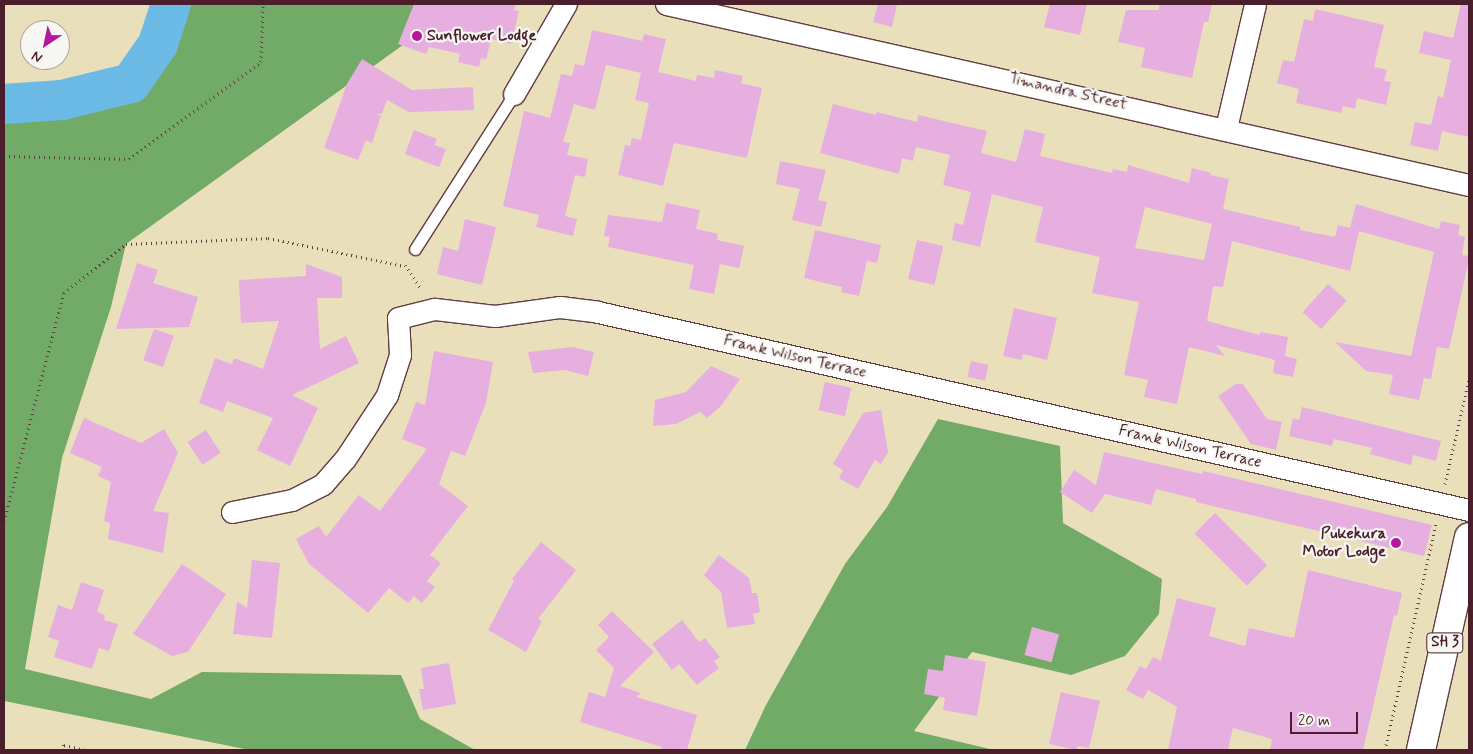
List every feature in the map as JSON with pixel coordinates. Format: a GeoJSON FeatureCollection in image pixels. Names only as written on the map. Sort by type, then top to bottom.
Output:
{"type":"FeatureCollection","features":[{"type":"Feature","properties":{"kind":"highway","name":"SH 3"},"geometry":{"type":"LineString","coordinates":[[1421,750],[1469,537]]}},
{"type":"Feature","properties":{"kind":"street"},"geometry":{"type":"LineString","coordinates":[[514,94],[566,4]]}},
{"type":"Feature","properties":{"kind":"street","name":"Timandra Street"},"geometry":{"type":"LineString","coordinates":[[666,4],[1226,128],[1469,185]]}},
{"type":"Feature","properties":{"kind":"street"},"geometry":{"type":"LineString","coordinates":[[1226,128],[1255,4]]}},
{"type":"Feature","properties":{"kind":"street","name":"Frank Wilson Terrace"},"geometry":{"type":"LineString","coordinates":[[232,512],[292,500],[323,484],[366,431],[387,395],[400,355],[398,318],[435,309],[495,316],[560,307],[598,312],[1469,510]]}},
{"type":"Feature","properties":{"kind":"lane"},"geometry":{"type":"LineString","coordinates":[[416,250],[514,94]]}},
{"type":"Feature","properties":{"kind":"path"},"geometry":{"type":"LineString","coordinates":[[4,156],[129,159],[261,62],[263,4]]}},
{"type":"Feature","properties":{"kind":"path"},"geometry":{"type":"LineString","coordinates":[[4,521],[64,293],[126,244],[268,238],[404,266],[435,309]]}},
{"type":"Feature","properties":{"kind":"path"},"geometry":{"type":"LineString","coordinates":[[404,266],[416,250]]}},
{"type":"Feature","properties":{"kind":"path"},"geometry":{"type":"LineString","coordinates":[[1444,491],[1469,379]]}},
{"type":"Feature","properties":{"kind":"path"},"geometry":{"type":"LineString","coordinates":[[1385,750],[1438,517]]}},
{"type":"Feature","properties":{"kind":"path"},"geometry":{"type":"LineString","coordinates":[[61,750],[64,745],[86,750]]}},
{"type":"Feature","properties":{"kind":"green space"},"geometry":{"type":"Polygon","coordinates":[[[156,4],[460,4],[126,244],[111,307],[62,458],[25,669],[151,699],[202,672],[401,675],[420,719],[475,750],[250,750],[4,701],[4,85],[87,85],[123,68],[156,4]]]}},
{"type":"Feature","properties":{"kind":"green space"},"geometry":{"type":"Polygon","coordinates":[[[938,419],[1060,446],[1063,523],[1162,579],[1159,614],[1125,656],[1071,675],[972,652],[914,731],[994,750],[745,750],[766,705],[845,564],[887,507],[938,419]]]}},
{"type":"Feature","properties":{"kind":"building"},"geometry":{"type":"Polygon","coordinates":[[[414,4],[516,4],[514,10],[519,11],[511,44],[491,39],[486,60],[481,58],[479,67],[458,62],[460,54],[429,47],[426,54],[398,44],[414,4]]]}},
{"type":"Feature","properties":{"kind":"building"},"geometry":{"type":"Polygon","coordinates":[[[878,4],[897,4],[892,27],[873,22],[878,4]]]}},
{"type":"Feature","properties":{"kind":"building"},"geometry":{"type":"Polygon","coordinates":[[[1050,4],[1087,4],[1080,35],[1044,27],[1050,4]]]}},
{"type":"Feature","properties":{"kind":"building"},"geometry":{"type":"Polygon","coordinates":[[[1159,4],[1212,4],[1208,22],[1204,22],[1192,78],[1141,67],[1145,48],[1118,42],[1126,10],[1159,10],[1159,4]]]}},
{"type":"Feature","properties":{"kind":"building"},"geometry":{"type":"Polygon","coordinates":[[[1461,4],[1469,4],[1469,137],[1442,131],[1438,151],[1410,145],[1415,122],[1431,125],[1438,96],[1443,98],[1451,60],[1419,53],[1424,31],[1453,38],[1461,4]]]}},
{"type":"Feature","properties":{"kind":"building"},"geometry":{"type":"Polygon","coordinates":[[[1315,9],[1384,25],[1374,67],[1387,70],[1384,81],[1391,82],[1386,105],[1357,98],[1355,109],[1343,106],[1341,113],[1296,103],[1299,89],[1277,83],[1283,60],[1294,62],[1304,19],[1313,21],[1315,9]]]}},
{"type":"Feature","properties":{"kind":"building"},"geometry":{"type":"Polygon","coordinates":[[[592,30],[642,41],[644,34],[666,39],[658,72],[696,81],[697,75],[714,78],[715,70],[743,76],[741,83],[762,88],[747,158],[674,143],[663,186],[618,175],[625,145],[630,146],[632,138],[641,140],[649,103],[635,100],[641,73],[606,65],[595,110],[574,104],[563,142],[570,143],[567,155],[588,159],[585,177],[575,175],[565,216],[577,219],[573,236],[536,227],[539,215],[503,206],[524,111],[550,118],[561,74],[572,76],[575,64],[584,66],[592,30]]]}},
{"type":"Feature","properties":{"kind":"building"},"geometry":{"type":"Polygon","coordinates":[[[362,59],[412,90],[473,87],[474,110],[409,112],[387,100],[382,114],[376,114],[381,116],[372,143],[366,140],[358,160],[324,148],[347,84],[362,59]]]}},
{"type":"Feature","properties":{"kind":"building"},"geometry":{"type":"Polygon","coordinates":[[[833,104],[876,115],[877,112],[917,122],[918,115],[987,131],[981,153],[1016,162],[1025,129],[1045,134],[1040,156],[1112,173],[1113,169],[1127,172],[1128,165],[1189,183],[1192,168],[1211,173],[1210,175],[1229,179],[1223,209],[1300,227],[1300,230],[1335,237],[1338,225],[1350,228],[1356,204],[1439,229],[1441,221],[1460,225],[1458,235],[1465,237],[1462,255],[1469,256],[1469,260],[1449,349],[1437,347],[1431,379],[1424,378],[1419,400],[1389,394],[1393,375],[1366,371],[1335,342],[1411,356],[1434,252],[1359,231],[1350,271],[1232,241],[1223,287],[1213,286],[1207,321],[1260,335],[1260,332],[1288,337],[1285,356],[1297,359],[1293,377],[1273,373],[1275,360],[1216,345],[1225,356],[1189,347],[1177,404],[1144,397],[1148,380],[1124,375],[1139,302],[1092,293],[1100,257],[1035,242],[1043,207],[992,194],[980,247],[952,240],[955,223],[963,225],[971,192],[943,185],[950,155],[916,147],[913,161],[902,158],[899,174],[820,153],[833,104]],[[1145,207],[1135,248],[1204,260],[1212,224],[1145,207]]]}},
{"type":"Feature","properties":{"kind":"building"},"geometry":{"type":"Polygon","coordinates":[[[414,130],[437,139],[434,145],[446,149],[439,167],[405,154],[414,130]]]}},
{"type":"Feature","properties":{"kind":"building"},"geometry":{"type":"Polygon","coordinates":[[[780,161],[826,170],[818,200],[827,202],[821,227],[792,220],[800,189],[776,184],[780,161]]]}},
{"type":"Feature","properties":{"kind":"building"},"geometry":{"type":"Polygon","coordinates":[[[666,203],[700,210],[696,229],[718,234],[717,240],[744,246],[739,268],[720,264],[714,294],[689,289],[694,265],[608,247],[610,237],[604,236],[608,215],[662,222],[666,203]]]}},
{"type":"Feature","properties":{"kind":"building"},"geometry":{"type":"Polygon","coordinates":[[[465,219],[496,227],[482,285],[437,274],[443,247],[458,251],[465,219]]]}},
{"type":"Feature","properties":{"kind":"building"},"geometry":{"type":"Polygon","coordinates":[[[815,230],[881,245],[877,263],[867,261],[859,296],[841,292],[842,287],[804,278],[815,230]]]}},
{"type":"Feature","properties":{"kind":"building"},"geometry":{"type":"Polygon","coordinates":[[[917,240],[943,246],[934,285],[908,279],[917,240]]]}},
{"type":"Feature","properties":{"kind":"building"},"geometry":{"type":"Polygon","coordinates":[[[137,263],[158,270],[153,283],[198,297],[189,327],[116,329],[137,263]]]}},
{"type":"Feature","properties":{"kind":"building"},"geometry":{"type":"Polygon","coordinates":[[[306,264],[342,277],[342,298],[317,298],[320,349],[346,336],[359,363],[292,395],[318,408],[290,466],[257,450],[273,418],[227,401],[223,412],[199,403],[215,358],[232,364],[234,358],[263,369],[279,321],[241,323],[239,280],[306,276],[306,264]]]}},
{"type":"Feature","properties":{"kind":"building"},"geometry":{"type":"Polygon","coordinates":[[[1328,284],[1347,301],[1321,329],[1303,312],[1328,284]]]}},
{"type":"Feature","properties":{"kind":"building"},"geometry":{"type":"Polygon","coordinates":[[[1014,308],[1057,318],[1047,360],[1023,354],[1022,360],[1003,356],[1014,308]]]}},
{"type":"Feature","properties":{"kind":"building"},"geometry":{"type":"Polygon","coordinates":[[[154,329],[174,336],[163,367],[143,360],[154,329]]]}},
{"type":"Feature","properties":{"kind":"building"},"geometry":{"type":"Polygon","coordinates":[[[573,347],[594,352],[588,376],[565,370],[533,373],[528,352],[573,347]]]}},
{"type":"Feature","properties":{"kind":"building"},"geometry":{"type":"Polygon","coordinates":[[[434,351],[493,362],[486,403],[465,456],[451,451],[439,484],[468,506],[430,555],[441,563],[427,581],[435,587],[422,603],[414,596],[408,603],[389,588],[368,613],[309,564],[296,539],[319,526],[326,537],[359,495],[380,511],[427,449],[402,439],[416,402],[425,405],[434,351]]]}},
{"type":"Feature","properties":{"kind":"building"},"geometry":{"type":"Polygon","coordinates":[[[971,361],[989,365],[985,381],[967,377],[971,361]]]}},
{"type":"Feature","properties":{"kind":"building"},"geometry":{"type":"Polygon","coordinates":[[[711,366],[740,379],[720,407],[707,418],[700,412],[676,424],[653,426],[655,400],[686,392],[711,366]]]}},
{"type":"Feature","properties":{"kind":"building"},"geometry":{"type":"Polygon","coordinates":[[[825,382],[851,388],[845,416],[818,410],[825,382]]]}},
{"type":"Feature","properties":{"kind":"building"},"geometry":{"type":"Polygon","coordinates":[[[1236,384],[1243,384],[1267,419],[1282,422],[1276,450],[1251,444],[1218,396],[1236,384]]]}},
{"type":"Feature","properties":{"kind":"building"},"geometry":{"type":"Polygon","coordinates":[[[1302,407],[1441,441],[1436,461],[1413,455],[1411,465],[1370,454],[1372,448],[1334,439],[1332,446],[1289,436],[1293,418],[1299,420],[1302,407]]]}},
{"type":"Feature","properties":{"kind":"building"},"geometry":{"type":"Polygon","coordinates":[[[881,410],[888,452],[881,464],[875,460],[858,489],[839,478],[843,470],[833,464],[863,413],[881,410]]]}},
{"type":"Feature","properties":{"kind":"building"},"geometry":{"type":"Polygon","coordinates":[[[84,418],[141,443],[164,429],[178,453],[153,511],[169,513],[163,553],[108,539],[110,523],[104,521],[111,482],[98,476],[102,467],[70,453],[84,418]]]}},
{"type":"Feature","properties":{"kind":"building"},"geometry":{"type":"Polygon","coordinates":[[[206,430],[221,453],[202,465],[188,442],[206,430]]]}},
{"type":"Feature","properties":{"kind":"building"},"geometry":{"type":"Polygon","coordinates":[[[1104,452],[1202,474],[1203,471],[1432,525],[1424,556],[1196,502],[1196,499],[1156,489],[1151,505],[1105,494],[1092,513],[1060,492],[1074,470],[1096,485],[1104,452]]]}},
{"type":"Feature","properties":{"kind":"building"},"geometry":{"type":"Polygon","coordinates":[[[1215,513],[1267,565],[1247,586],[1194,534],[1215,513]]]}},
{"type":"Feature","properties":{"kind":"building"},"geometry":{"type":"Polygon","coordinates":[[[541,542],[576,570],[538,619],[542,621],[526,652],[488,630],[514,581],[512,579],[541,542]]]}},
{"type":"Feature","properties":{"kind":"building"},"geometry":{"type":"Polygon","coordinates":[[[719,555],[749,578],[752,593],[757,593],[760,612],[753,614],[755,624],[727,628],[721,592],[704,575],[719,555]]]}},
{"type":"Feature","properties":{"kind":"building"},"geometry":{"type":"Polygon","coordinates":[[[252,560],[280,563],[272,638],[233,634],[237,601],[247,608],[252,560]]]}},
{"type":"Feature","properties":{"kind":"building"},"geometry":{"type":"Polygon","coordinates":[[[182,564],[226,594],[188,652],[172,656],[133,634],[182,564]]]}},
{"type":"Feature","properties":{"kind":"building"},"geometry":{"type":"Polygon","coordinates":[[[1308,570],[1402,593],[1397,616],[1394,615],[1363,750],[1270,750],[1272,739],[1233,728],[1228,750],[1168,750],[1177,707],[1148,690],[1143,699],[1126,690],[1140,666],[1146,669],[1153,657],[1161,661],[1177,598],[1216,608],[1209,636],[1245,646],[1249,628],[1294,638],[1308,570]]]}},
{"type":"Feature","properties":{"kind":"building"},"geometry":{"type":"Polygon","coordinates":[[[81,582],[104,590],[97,612],[105,615],[104,620],[118,624],[109,651],[99,648],[92,669],[54,657],[59,641],[48,637],[58,605],[72,610],[81,582]]]}},
{"type":"Feature","properties":{"kind":"building"},"geometry":{"type":"Polygon","coordinates":[[[612,611],[654,652],[620,686],[641,693],[636,697],[697,715],[687,750],[661,750],[662,747],[580,722],[589,692],[605,697],[614,668],[596,650],[609,637],[598,625],[612,611]]]}},
{"type":"Feature","properties":{"kind":"building"},"geometry":{"type":"Polygon","coordinates":[[[682,620],[699,642],[705,638],[720,657],[714,661],[719,668],[697,685],[679,664],[672,670],[652,644],[682,620]]]}},
{"type":"Feature","properties":{"kind":"building"},"geometry":{"type":"Polygon","coordinates":[[[1032,627],[1059,634],[1052,662],[1024,655],[1032,627]]]}},
{"type":"Feature","properties":{"kind":"building"},"geometry":{"type":"Polygon","coordinates":[[[945,655],[986,662],[977,716],[943,710],[945,698],[924,694],[928,669],[943,671],[945,655]]]}},
{"type":"Feature","properties":{"kind":"building"},"geometry":{"type":"Polygon","coordinates":[[[449,663],[456,704],[423,710],[419,689],[424,689],[421,668],[449,663]]]}},
{"type":"Feature","properties":{"kind":"building"},"geometry":{"type":"Polygon","coordinates":[[[1061,692],[1100,701],[1089,748],[1078,746],[1076,750],[1049,744],[1061,692]]]}},
{"type":"Feature","properties":{"kind":"waterway"},"geometry":{"type":"LineString","coordinates":[[4,104],[62,100],[131,83],[158,44],[171,4]]}},
{"type":"Feature","properties":{"kind":"place","name":"Sunflower Lodge"},"geometry":{"type":"Point","coordinates":[417,36]}},
{"type":"Feature","properties":{"kind":"place","name":"Pukekura Motor Lodge"},"geometry":{"type":"Point","coordinates":[1396,543]}}]}
